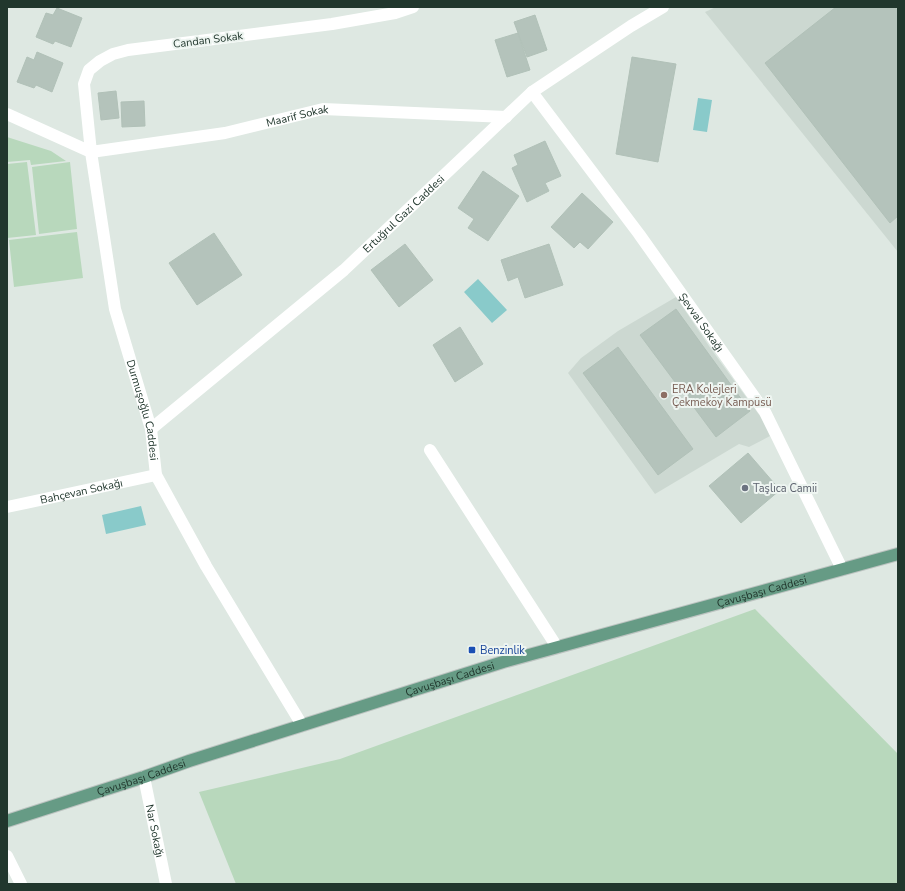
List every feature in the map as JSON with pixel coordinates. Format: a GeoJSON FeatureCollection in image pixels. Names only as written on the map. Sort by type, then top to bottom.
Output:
{"type":"FeatureCollection","features":[{"type":"Feature","properties":{"kind":"main road","name":"Çavuşbaşı Caddesi"},"geometry":{"type":"LineString","coordinates":[[7,821],[189,761],[503,662],[898,554]]}},
{"type":"Feature","properties":{"kind":"street","name":"Candan Sokak"},"geometry":{"type":"LineString","coordinates":[[91,152],[84,84],[89,70],[100,60],[113,54],[128,50],[332,24],[395,13],[413,7]]}},
{"type":"Feature","properties":{"kind":"street","name":"Ertuğrul Gazi Caddesi"},"geometry":{"type":"LineString","coordinates":[[151,429],[344,270],[532,92],[631,26],[663,7]]}},
{"type":"Feature","properties":{"kind":"street","name":"Şevval Sokağı"},"geometry":{"type":"LineString","coordinates":[[532,92],[638,234],[765,412],[842,569]]}},
{"type":"Feature","properties":{"kind":"street","name":"Maarif Sokak"},"geometry":{"type":"LineString","coordinates":[[91,152],[225,133],[323,109],[506,117]]}},
{"type":"Feature","properties":{"kind":"street"},"geometry":{"type":"LineString","coordinates":[[7,114],[91,152]]}},
{"type":"Feature","properties":{"kind":"street","name":"Durmuşoğlu Caddesi"},"geometry":{"type":"LineString","coordinates":[[91,152],[115,309],[151,429],[156,475],[206,566],[302,726]]}},
{"type":"Feature","properties":{"kind":"street"},"geometry":{"type":"LineString","coordinates":[[430,450],[557,648]]}},
{"type":"Feature","properties":{"kind":"street","name":"Bahçevan Sokağı"},"geometry":{"type":"LineString","coordinates":[[7,507],[156,475]]}},
{"type":"Feature","properties":{"kind":"street","name":"Nar Sokağı"},"geometry":{"type":"LineString","coordinates":[[144,777],[166,884]]}},
{"type":"Feature","properties":{"kind":"street"},"geometry":{"type":"LineString","coordinates":[[7,856],[21,884]]}},
{"type":"Feature","properties":{"kind":"shaded area"},"geometry":{"type":"Polygon","coordinates":[[[716,7],[898,7],[898,252],[705,12],[716,7]]]}},
{"type":"Feature","properties":{"kind":"shaded area","name":"ERA Kolejleri Çekmeköy Kampüsü"},"geometry":{"type":"Polygon","coordinates":[[[676,297],[711,349],[760,416],[770,436],[749,447],[739,444],[655,494],[568,373],[581,358],[618,331],[676,297]]]}},
{"type":"Feature","properties":{"kind":"green space"},"geometry":{"type":"Polygon","coordinates":[[[7,137],[51,151],[66,161],[31,165],[30,160],[7,162],[7,137]]]}},
{"type":"Feature","properties":{"kind":"green space"},"geometry":{"type":"Polygon","coordinates":[[[27,162],[36,235],[7,238],[7,164],[27,162]]]}},
{"type":"Feature","properties":{"kind":"green space"},"geometry":{"type":"Polygon","coordinates":[[[70,162],[77,229],[39,234],[32,167],[70,162]]]}},
{"type":"Feature","properties":{"kind":"green space"},"geometry":{"type":"Polygon","coordinates":[[[77,232],[83,278],[14,287],[9,240],[77,232]]]}},
{"type":"Feature","properties":{"kind":"green space"},"geometry":{"type":"Polygon","coordinates":[[[755,609],[898,754],[898,884],[236,884],[199,792],[340,759],[755,609]]]}},
{"type":"Feature","properties":{"kind":"water"},"geometry":{"type":"Polygon","coordinates":[[[698,98],[712,100],[707,132],[693,130],[698,98]]]}},
{"type":"Feature","properties":{"kind":"water"},"geometry":{"type":"Polygon","coordinates":[[[478,279],[507,310],[492,323],[464,292],[478,279]]]}},
{"type":"Feature","properties":{"kind":"water"},"geometry":{"type":"Polygon","coordinates":[[[141,506],[146,525],[106,534],[102,515],[141,506]]]}},
{"type":"Feature","properties":{"kind":"building"},"geometry":{"type":"Polygon","coordinates":[[[836,7],[895,7],[898,11],[898,216],[890,223],[765,63],[836,7]]]}},
{"type":"Feature","properties":{"kind":"building"},"geometry":{"type":"Polygon","coordinates":[[[57,8],[82,18],[71,47],[55,41],[53,44],[36,37],[46,13],[53,15],[57,8]]]}},
{"type":"Feature","properties":{"kind":"building"},"geometry":{"type":"Polygon","coordinates":[[[535,15],[547,50],[527,57],[514,22],[535,15]]]}},
{"type":"Feature","properties":{"kind":"building"},"geometry":{"type":"Polygon","coordinates":[[[518,33],[530,70],[507,77],[495,40],[518,33]]]}},
{"type":"Feature","properties":{"kind":"building"},"geometry":{"type":"Polygon","coordinates":[[[37,52],[63,63],[52,92],[36,85],[34,88],[17,82],[27,57],[34,60],[37,52]]]}},
{"type":"Feature","properties":{"kind":"building"},"geometry":{"type":"Polygon","coordinates":[[[632,57],[676,64],[658,162],[616,154],[632,57]]]}},
{"type":"Feature","properties":{"kind":"building"},"geometry":{"type":"Polygon","coordinates":[[[116,91],[119,118],[101,120],[98,93],[116,91]]]}},
{"type":"Feature","properties":{"kind":"building"},"geometry":{"type":"Polygon","coordinates":[[[144,101],[145,126],[122,127],[121,102],[144,101]]]}},
{"type":"Feature","properties":{"kind":"building"},"geometry":{"type":"Polygon","coordinates":[[[545,141],[561,176],[545,183],[549,191],[527,202],[512,168],[518,165],[514,155],[545,141]]]}},
{"type":"Feature","properties":{"kind":"building"},"geometry":{"type":"Polygon","coordinates":[[[483,171],[519,196],[488,241],[468,228],[474,219],[458,208],[483,171]]]}},
{"type":"Feature","properties":{"kind":"building"},"geometry":{"type":"Polygon","coordinates":[[[582,193],[613,222],[588,249],[580,242],[574,248],[551,227],[582,193]]]}},
{"type":"Feature","properties":{"kind":"building"},"geometry":{"type":"Polygon","coordinates":[[[214,233],[242,275],[197,305],[169,263],[214,233]]]}},
{"type":"Feature","properties":{"kind":"building"},"geometry":{"type":"Polygon","coordinates":[[[405,244],[433,280],[399,307],[371,270],[405,244]]]}},
{"type":"Feature","properties":{"kind":"building"},"geometry":{"type":"Polygon","coordinates":[[[549,244],[563,285],[525,298],[518,277],[508,281],[501,260],[549,244]]]}},
{"type":"Feature","properties":{"kind":"building"},"geometry":{"type":"Polygon","coordinates":[[[676,309],[750,411],[716,437],[640,335],[676,309]]]}},
{"type":"Feature","properties":{"kind":"building"},"geometry":{"type":"Polygon","coordinates":[[[460,327],[483,364],[455,382],[433,345],[460,327]]]}},
{"type":"Feature","properties":{"kind":"building"},"geometry":{"type":"Polygon","coordinates":[[[618,347],[693,449],[658,475],[583,373],[618,347]]]}},
{"type":"Feature","properties":{"kind":"building","name":"Taşlıca Camii"},"geometry":{"type":"Polygon","coordinates":[[[748,453],[780,490],[741,523],[709,486],[748,453]]]}},
{"type":"Feature","properties":{"kind":"place","name":"ERA Kolejleri Çekmeköy Kampüsü"},"geometry":{"type":"Point","coordinates":[664,395]}},
{"type":"Feature","properties":{"kind":"place","name":"Taşlıca Camii"},"geometry":{"type":"Point","coordinates":[745,488]}},
{"type":"Feature","properties":{"kind":"place","name":"Benzinlik"},"geometry":{"type":"Point","coordinates":[472,650]}}]}
